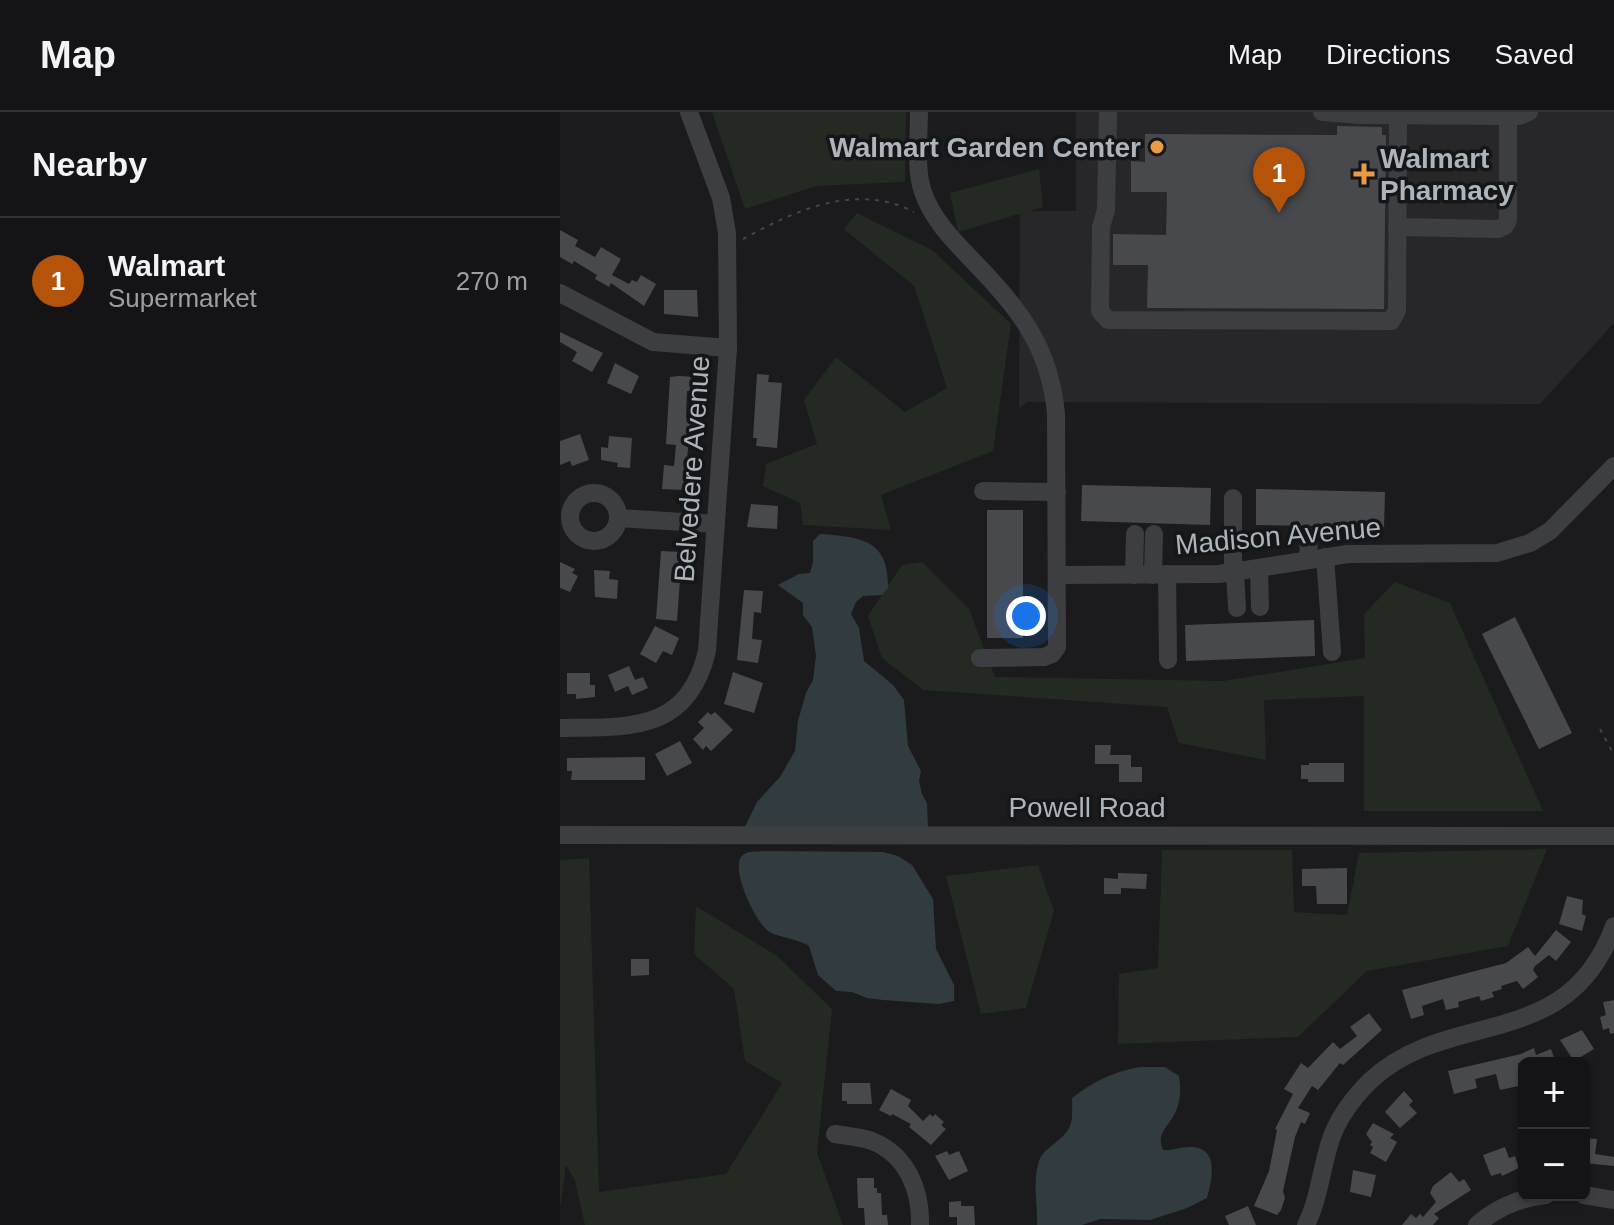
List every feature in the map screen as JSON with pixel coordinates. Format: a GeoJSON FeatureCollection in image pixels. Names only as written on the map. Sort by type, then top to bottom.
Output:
{"type":"FeatureCollection","features":[{"type":"Feature","properties":{"kind":"street","name":"Belvedere Avenue"},"geometry":{"type":"LineString","coordinates":[[560,728],[638,725],[670,711],[687,695],[700,674],[707,651],[728,348],[727,245],[721,198],[689,112]]}},
{"type":"Feature","properties":{"kind":"street"},"geometry":{"type":"LineString","coordinates":[[919,112],[922,190],[934,214],[953,240],[1008,297],[1028,325],[1044,354],[1053,384],[1059,642],[1055,651],[1044,657],[980,658]]}},
{"type":"Feature","properties":{"kind":"street"},"geometry":{"type":"LineString","coordinates":[[1108,112],[1100,311],[1108,320],[1388,322],[1394,319],[1397,311],[1398,115]]}},
{"type":"Feature","properties":{"kind":"street"},"geometry":{"type":"LineString","coordinates":[[1322,112],[1508,116],[1529,112]]}},
{"type":"Feature","properties":{"kind":"street"},"geometry":{"type":"LineString","coordinates":[[1397,227],[1498,229],[1505,226],[1508,220],[1508,116]]}},
{"type":"Feature","properties":{"kind":"street"},"geometry":{"type":"LineString","coordinates":[[560,293],[653,342],[728,348]]}},
{"type":"Feature","properties":{"kind":"street","name":"Madison Avenue"},"geometry":{"type":"LineString","coordinates":[[1059,575],[1234,573],[1321,558],[1486,554],[1519,547],[1550,531],[1614,466]]}},
{"type":"Feature","properties":{"kind":"street"},"geometry":{"type":"LineString","coordinates":[[983,491],[1057,492]]}},
{"type":"Feature","properties":{"kind":"street"},"geometry":{"type":"LineString","coordinates":[[1233,498],[1237,608]]}},
{"type":"Feature","properties":{"kind":"street"},"geometry":{"type":"LineString","coordinates":[[618,518],[716,524]]}},
{"type":"Feature","properties":{"kind":"street"},"geometry":{"type":"LineString","coordinates":[[1144,534],[1168,660]]}},
{"type":"Feature","properties":{"kind":"street"},"geometry":{"type":"LineString","coordinates":[[1321,558],[1331,536]]}},
{"type":"Feature","properties":{"kind":"street"},"geometry":{"type":"LineString","coordinates":[[1309,537],[1321,558],[1332,652]]}},
{"type":"Feature","properties":{"kind":"street"},"geometry":{"type":"LineString","coordinates":[[1259,570],[1260,607]]}},
{"type":"Feature","properties":{"kind":"street","name":"Powell Road"},"geometry":{"type":"LineString","coordinates":[[560,835],[1614,836]]}},
{"type":"Feature","properties":{"kind":"street"},"geometry":{"type":"LineString","coordinates":[[1306,1225],[1315,1205],[1335,1129],[1350,1104],[1372,1080],[1414,1051],[1539,1014],[1576,988],[1608,958],[1614,926]]}},
{"type":"Feature","properties":{"kind":"street"},"geometry":{"type":"LineString","coordinates":[[835,1134],[869,1139],[901,1161],[917,1191],[920,1225]]}},
{"type":"Feature","properties":{"kind":"street"},"geometry":{"type":"LineString","coordinates":[[1590,1196],[1614,1200]]}},
{"type":"Feature","properties":{"kind":"street"},"geometry":{"type":"LineString","coordinates":[[1477,1225],[1492,1212],[1518,1200]]}},
{"type":"Feature","properties":{"kind":"path"},"geometry":{"type":"LineString","coordinates":[[727,245],[791,215],[845,198],[872,198],[897,203],[921,216]]}},
{"type":"Feature","properties":{"kind":"path"},"geometry":{"type":"LineString","coordinates":[[1600,729],[1614,755]]}},
{"type":"Feature","properties":{"kind":"shaded area"},"geometry":{"type":"Polygon","coordinates":[[[712,112],[906,112],[905,182],[816,186],[745,209],[712,112]]]}},
{"type":"Feature","properties":{"kind":"shaded area"},"geometry":{"type":"Polygon","coordinates":[[[1076,112],[1614,112],[1614,323],[1540,404],[1027,402],[1019,408],[1020,211],[1076,211],[1076,112]]]}},
{"type":"Feature","properties":{"kind":"shaded area"},"geometry":{"type":"Polygon","coordinates":[[[1039,169],[1043,207],[958,232],[950,193],[1039,169]]]}},
{"type":"Feature","properties":{"kind":"shaded area"},"geometry":{"type":"Polygon","coordinates":[[[857,213],[932,250],[1011,324],[993,451],[881,495],[891,530],[803,525],[800,503],[763,486],[766,464],[817,444],[804,400],[836,357],[905,412],[947,388],[914,286],[844,229],[857,213]]]}},
{"type":"Feature","properties":{"kind":"shaded area"},"geometry":{"type":"Polygon","coordinates":[[[820,534],[848,537],[870,544],[884,560],[888,588],[882,595],[863,596],[856,602],[851,614],[859,628],[864,661],[893,685],[904,700],[908,746],[921,771],[919,781],[927,803],[928,827],[744,829],[757,802],[780,777],[795,751],[798,721],[813,680],[816,656],[812,627],[803,615],[803,603],[778,585],[799,574],[810,573],[813,541],[820,534]]]}},
{"type":"Feature","properties":{"kind":"shaded area"},"geometry":{"type":"Polygon","coordinates":[[[922,562],[969,609],[995,677],[1223,681],[1365,658],[1364,614],[1395,582],[1450,603],[1543,811],[1364,811],[1364,696],[1264,700],[1266,760],[1179,743],[1167,707],[923,690],[882,658],[868,616],[902,565],[922,562]]]}},
{"type":"Feature","properties":{"kind":"shaded area"},"geometry":{"type":"Polygon","coordinates":[[[1547,849],[1508,946],[1367,971],[1298,1037],[1118,1044],[1119,974],[1158,968],[1162,850],[1292,850],[1294,912],[1347,915],[1359,853],[1547,849]]]}},
{"type":"Feature","properties":{"kind":"shaded area"},"geometry":{"type":"Polygon","coordinates":[[[883,852],[898,856],[912,865],[933,899],[936,949],[954,985],[954,1001],[939,1004],[883,1000],[836,991],[818,975],[809,946],[768,931],[752,908],[742,885],[739,864],[746,853],[883,852]]]}},
{"type":"Feature","properties":{"kind":"shaded area"},"geometry":{"type":"Polygon","coordinates":[[[589,858],[599,1192],[726,1174],[782,1083],[745,1061],[734,989],[694,954],[696,906],[777,956],[832,1009],[817,1153],[843,1225],[585,1225],[575,1181],[566,1165],[560,1208],[560,860],[589,858]]]}},
{"type":"Feature","properties":{"kind":"shaded area"},"geometry":{"type":"Polygon","coordinates":[[[1038,865],[1054,911],[1026,1008],[981,1014],[946,876],[1038,865]]]}},
{"type":"Feature","properties":{"kind":"shaded area"},"geometry":{"type":"Polygon","coordinates":[[[1140,1067],[1165,1067],[1179,1076],[1178,1105],[1163,1131],[1161,1144],[1163,1150],[1189,1147],[1205,1152],[1212,1164],[1207,1198],[1150,1220],[1100,1219],[1082,1225],[1037,1225],[1039,1161],[1068,1129],[1072,1117],[1072,1098],[1104,1078],[1140,1067]]]}},
{"type":"Feature","properties":{"kind":"building"},"geometry":{"type":"Polygon","coordinates":[[[1337,126],[1382,127],[1382,135],[1386,135],[1384,309],[1147,308],[1148,265],[1113,265],[1113,234],[1166,235],[1167,192],[1131,192],[1131,161],[1145,162],[1145,134],[1337,135],[1337,126]]]}},
{"type":"Feature","properties":{"kind":"building"},"geometry":{"type":"Polygon","coordinates":[[[560,230],[578,240],[575,246],[595,257],[601,247],[621,259],[612,275],[629,284],[632,280],[637,282],[641,275],[656,284],[644,306],[611,283],[609,287],[595,279],[597,275],[574,261],[572,264],[560,257],[560,230]]]}},
{"type":"Feature","properties":{"kind":"building"},"geometry":{"type":"Polygon","coordinates":[[[664,290],[697,290],[698,317],[664,314],[664,290]]]}},
{"type":"Feature","properties":{"kind":"building"},"geometry":{"type":"Polygon","coordinates":[[[560,332],[603,353],[592,372],[572,361],[577,352],[560,342],[560,332]]]}},
{"type":"Feature","properties":{"kind":"building"},"geometry":{"type":"Polygon","coordinates":[[[615,363],[639,376],[631,394],[607,383],[615,363]]]}},
{"type":"Feature","properties":{"kind":"building"},"geometry":{"type":"Polygon","coordinates":[[[757,374],[769,375],[768,382],[782,383],[777,448],[756,446],[757,438],[753,438],[757,374]]]}},
{"type":"Feature","properties":{"kind":"building"},"geometry":{"type":"Polygon","coordinates":[[[670,377],[696,377],[695,392],[687,391],[686,418],[691,418],[684,490],[662,489],[664,465],[674,466],[676,445],[666,444],[670,377]]]}},
{"type":"Feature","properties":{"kind":"building"},"geometry":{"type":"Polygon","coordinates":[[[580,434],[589,460],[572,466],[570,461],[560,465],[560,441],[580,434]]]}},
{"type":"Feature","properties":{"kind":"building"},"geometry":{"type":"Polygon","coordinates":[[[609,436],[632,438],[630,468],[617,467],[618,463],[601,460],[601,447],[608,448],[609,436]]]}},
{"type":"Feature","properties":{"kind":"building"},"geometry":{"type":"Polygon","coordinates":[[[1082,485],[1211,488],[1210,525],[1081,521],[1082,485]]]}},
{"type":"Feature","properties":{"kind":"building"},"geometry":{"type":"Polygon","coordinates":[[[1256,489],[1385,492],[1384,527],[1256,525],[1256,489]]]}},
{"type":"Feature","properties":{"kind":"building"},"geometry":{"type":"Polygon","coordinates":[[[751,504],[778,506],[777,529],[747,527],[751,504]]]}},
{"type":"Feature","properties":{"kind":"building"},"geometry":{"type":"Polygon","coordinates":[[[987,510],[1023,510],[1023,638],[987,638],[987,510]]]}},
{"type":"Feature","properties":{"kind":"building"},"geometry":{"type":"Polygon","coordinates":[[[661,551],[682,552],[677,621],[656,619],[661,551]]]}},
{"type":"Feature","properties":{"kind":"building"},"geometry":{"type":"Polygon","coordinates":[[[560,562],[575,569],[572,573],[578,576],[570,592],[560,588],[560,562]]]}},
{"type":"Feature","properties":{"kind":"building"},"geometry":{"type":"Polygon","coordinates":[[[594,570],[610,571],[609,579],[618,580],[617,599],[595,597],[594,570]]]}},
{"type":"Feature","properties":{"kind":"building"},"geometry":{"type":"Polygon","coordinates":[[[744,590],[763,591],[761,613],[754,612],[752,639],[762,640],[758,663],[737,660],[744,590]]]}},
{"type":"Feature","properties":{"kind":"building"},"geometry":{"type":"Polygon","coordinates":[[[1515,617],[1572,733],[1539,749],[1482,634],[1515,617]]]}},
{"type":"Feature","properties":{"kind":"building"},"geometry":{"type":"Polygon","coordinates":[[[1314,620],[1315,656],[1186,661],[1185,625],[1314,620]]]}},
{"type":"Feature","properties":{"kind":"building"},"geometry":{"type":"Polygon","coordinates":[[[655,626],[679,638],[672,655],[663,651],[656,663],[640,654],[655,626]]]}},
{"type":"Feature","properties":{"kind":"building"},"geometry":{"type":"Polygon","coordinates":[[[629,666],[635,680],[643,677],[648,688],[632,695],[628,686],[615,692],[608,675],[629,666]]]}},
{"type":"Feature","properties":{"kind":"building"},"geometry":{"type":"Polygon","coordinates":[[[733,672],[763,683],[754,713],[724,704],[733,672]]]}},
{"type":"Feature","properties":{"kind":"building"},"geometry":{"type":"Polygon","coordinates":[[[567,673],[590,673],[590,685],[595,685],[595,697],[576,699],[576,694],[567,694],[567,673]]]}},
{"type":"Feature","properties":{"kind":"building"},"geometry":{"type":"Polygon","coordinates":[[[708,712],[711,715],[715,712],[733,730],[711,751],[706,746],[703,750],[693,739],[704,728],[698,722],[708,712]]]}},
{"type":"Feature","properties":{"kind":"building"},"geometry":{"type":"Polygon","coordinates":[[[680,741],[692,763],[667,776],[655,754],[680,741]]]}},
{"type":"Feature","properties":{"kind":"building"},"geometry":{"type":"Polygon","coordinates":[[[1095,745],[1111,745],[1110,755],[1131,755],[1131,767],[1142,767],[1142,782],[1119,782],[1119,764],[1095,764],[1095,745]]]}},
{"type":"Feature","properties":{"kind":"building"},"geometry":{"type":"Polygon","coordinates":[[[645,757],[645,780],[571,780],[572,771],[567,771],[567,758],[645,757]]]}},
{"type":"Feature","properties":{"kind":"building"},"geometry":{"type":"Polygon","coordinates":[[[1344,763],[1344,782],[1308,782],[1308,779],[1301,779],[1301,765],[1344,763]]]}},
{"type":"Feature","properties":{"kind":"building"},"geometry":{"type":"Polygon","coordinates":[[[1347,868],[1347,904],[1317,904],[1316,886],[1302,886],[1302,869],[1347,868]]]}},
{"type":"Feature","properties":{"kind":"building"},"geometry":{"type":"Polygon","coordinates":[[[1118,873],[1147,874],[1146,889],[1121,888],[1121,894],[1104,894],[1104,878],[1118,879],[1118,873]]]}},
{"type":"Feature","properties":{"kind":"building"},"geometry":{"type":"Polygon","coordinates":[[[1567,896],[1583,900],[1582,914],[1586,916],[1582,931],[1559,924],[1567,896]]]}},
{"type":"Feature","properties":{"kind":"building"},"geometry":{"type":"Polygon","coordinates":[[[1556,930],[1571,942],[1556,961],[1549,955],[1535,966],[1533,970],[1538,977],[1523,989],[1517,981],[1492,992],[1494,997],[1481,1001],[1479,996],[1458,1002],[1459,1007],[1446,1010],[1443,999],[1422,1006],[1424,1015],[1411,1019],[1402,990],[1506,963],[1528,947],[1535,956],[1556,930]]]}},
{"type":"Feature","properties":{"kind":"building"},"geometry":{"type":"Polygon","coordinates":[[[631,959],[649,959],[649,975],[631,976],[631,959]]]}},
{"type":"Feature","properties":{"kind":"building"},"geometry":{"type":"Polygon","coordinates":[[[1614,1000],[1614,1033],[1610,1034],[1609,1028],[1603,1030],[1600,1017],[1606,1015],[1603,1002],[1614,1000]]]}},
{"type":"Feature","properties":{"kind":"building"},"geometry":{"type":"Polygon","coordinates":[[[1369,1013],[1382,1030],[1343,1065],[1340,1063],[1318,1090],[1312,1086],[1298,1108],[1310,1113],[1305,1124],[1301,1122],[1295,1137],[1281,1210],[1277,1215],[1254,1206],[1269,1171],[1275,1129],[1293,1094],[1284,1089],[1301,1063],[1308,1068],[1333,1042],[1340,1049],[1357,1036],[1350,1027],[1369,1013]]]}},
{"type":"Feature","properties":{"kind":"building"},"geometry":{"type":"Polygon","coordinates":[[[1582,1030],[1594,1049],[1581,1057],[1571,1057],[1560,1040],[1582,1030]]]}},
{"type":"Feature","properties":{"kind":"building"},"geometry":{"type":"Polygon","coordinates":[[[1534,1048],[1536,1055],[1551,1049],[1554,1057],[1518,1057],[1518,1086],[1500,1090],[1496,1074],[1475,1079],[1477,1088],[1454,1094],[1448,1071],[1521,1054],[1534,1048]]]}},
{"type":"Feature","properties":{"kind":"building"},"geometry":{"type":"Polygon","coordinates":[[[842,1083],[870,1083],[872,1104],[847,1104],[847,1101],[842,1101],[842,1083]]]}},
{"type":"Feature","properties":{"kind":"building"},"geometry":{"type":"Polygon","coordinates":[[[891,1089],[911,1100],[908,1106],[923,1121],[930,1114],[933,1117],[935,1114],[944,1122],[941,1125],[946,1129],[931,1145],[909,1127],[911,1124],[879,1110],[891,1089]]]}},
{"type":"Feature","properties":{"kind":"building"},"geometry":{"type":"Polygon","coordinates":[[[1404,1091],[1413,1101],[1409,1105],[1417,1113],[1400,1128],[1385,1112],[1404,1091]]]}},
{"type":"Feature","properties":{"kind":"building"},"geometry":{"type":"Polygon","coordinates":[[[1373,1123],[1394,1134],[1390,1138],[1397,1142],[1386,1162],[1370,1153],[1372,1142],[1366,1134],[1373,1123]]]}},
{"type":"Feature","properties":{"kind":"building"},"geometry":{"type":"Polygon","coordinates":[[[1590,1138],[1597,1139],[1595,1154],[1614,1157],[1614,1166],[1590,1164],[1590,1138]]]}},
{"type":"Feature","properties":{"kind":"building"},"geometry":{"type":"Polygon","coordinates":[[[1505,1147],[1509,1158],[1515,1156],[1518,1168],[1502,1176],[1501,1173],[1491,1176],[1483,1155],[1505,1147]]]}},
{"type":"Feature","properties":{"kind":"building"},"geometry":{"type":"Polygon","coordinates":[[[947,1151],[949,1155],[959,1151],[968,1171],[949,1180],[935,1156],[947,1151]]]}},
{"type":"Feature","properties":{"kind":"building"},"geometry":{"type":"Polygon","coordinates":[[[1353,1170],[1376,1175],[1371,1197],[1350,1192],[1353,1170]]]}},
{"type":"Feature","properties":{"kind":"building"},"geometry":{"type":"Polygon","coordinates":[[[1451,1172],[1459,1182],[1464,1179],[1471,1190],[1434,1214],[1439,1218],[1433,1225],[1402,1225],[1411,1214],[1416,1218],[1420,1214],[1423,1217],[1436,1202],[1430,1193],[1433,1186],[1451,1172]]]}},
{"type":"Feature","properties":{"kind":"building"},"geometry":{"type":"Polygon","coordinates":[[[857,1178],[874,1178],[874,1188],[881,1193],[882,1215],[887,1215],[888,1225],[865,1225],[864,1208],[858,1208],[857,1178]]]}},
{"type":"Feature","properties":{"kind":"building"},"geometry":{"type":"Polygon","coordinates":[[[961,1201],[961,1206],[974,1206],[975,1225],[957,1225],[957,1217],[949,1217],[949,1202],[961,1201]]]}},
{"type":"Feature","properties":{"kind":"building"},"geometry":{"type":"Polygon","coordinates":[[[1248,1206],[1256,1225],[1229,1225],[1225,1216],[1248,1206]]]}},
{"type":"Feature","properties":{"kind":"place","name":"Walmart Garden Center"},"geometry":{"type":"Point","coordinates":[1157,147]}},
{"type":"Feature","properties":{"kind":"place","name":"Walmart Pharmacy"},"geometry":{"type":"Point","coordinates":[1364,174]}},
{"type":"Feature","properties":{"kind":"place","name":"Walmart"},"geometry":{"type":"Point","coordinates":[1279,213]}}]}
